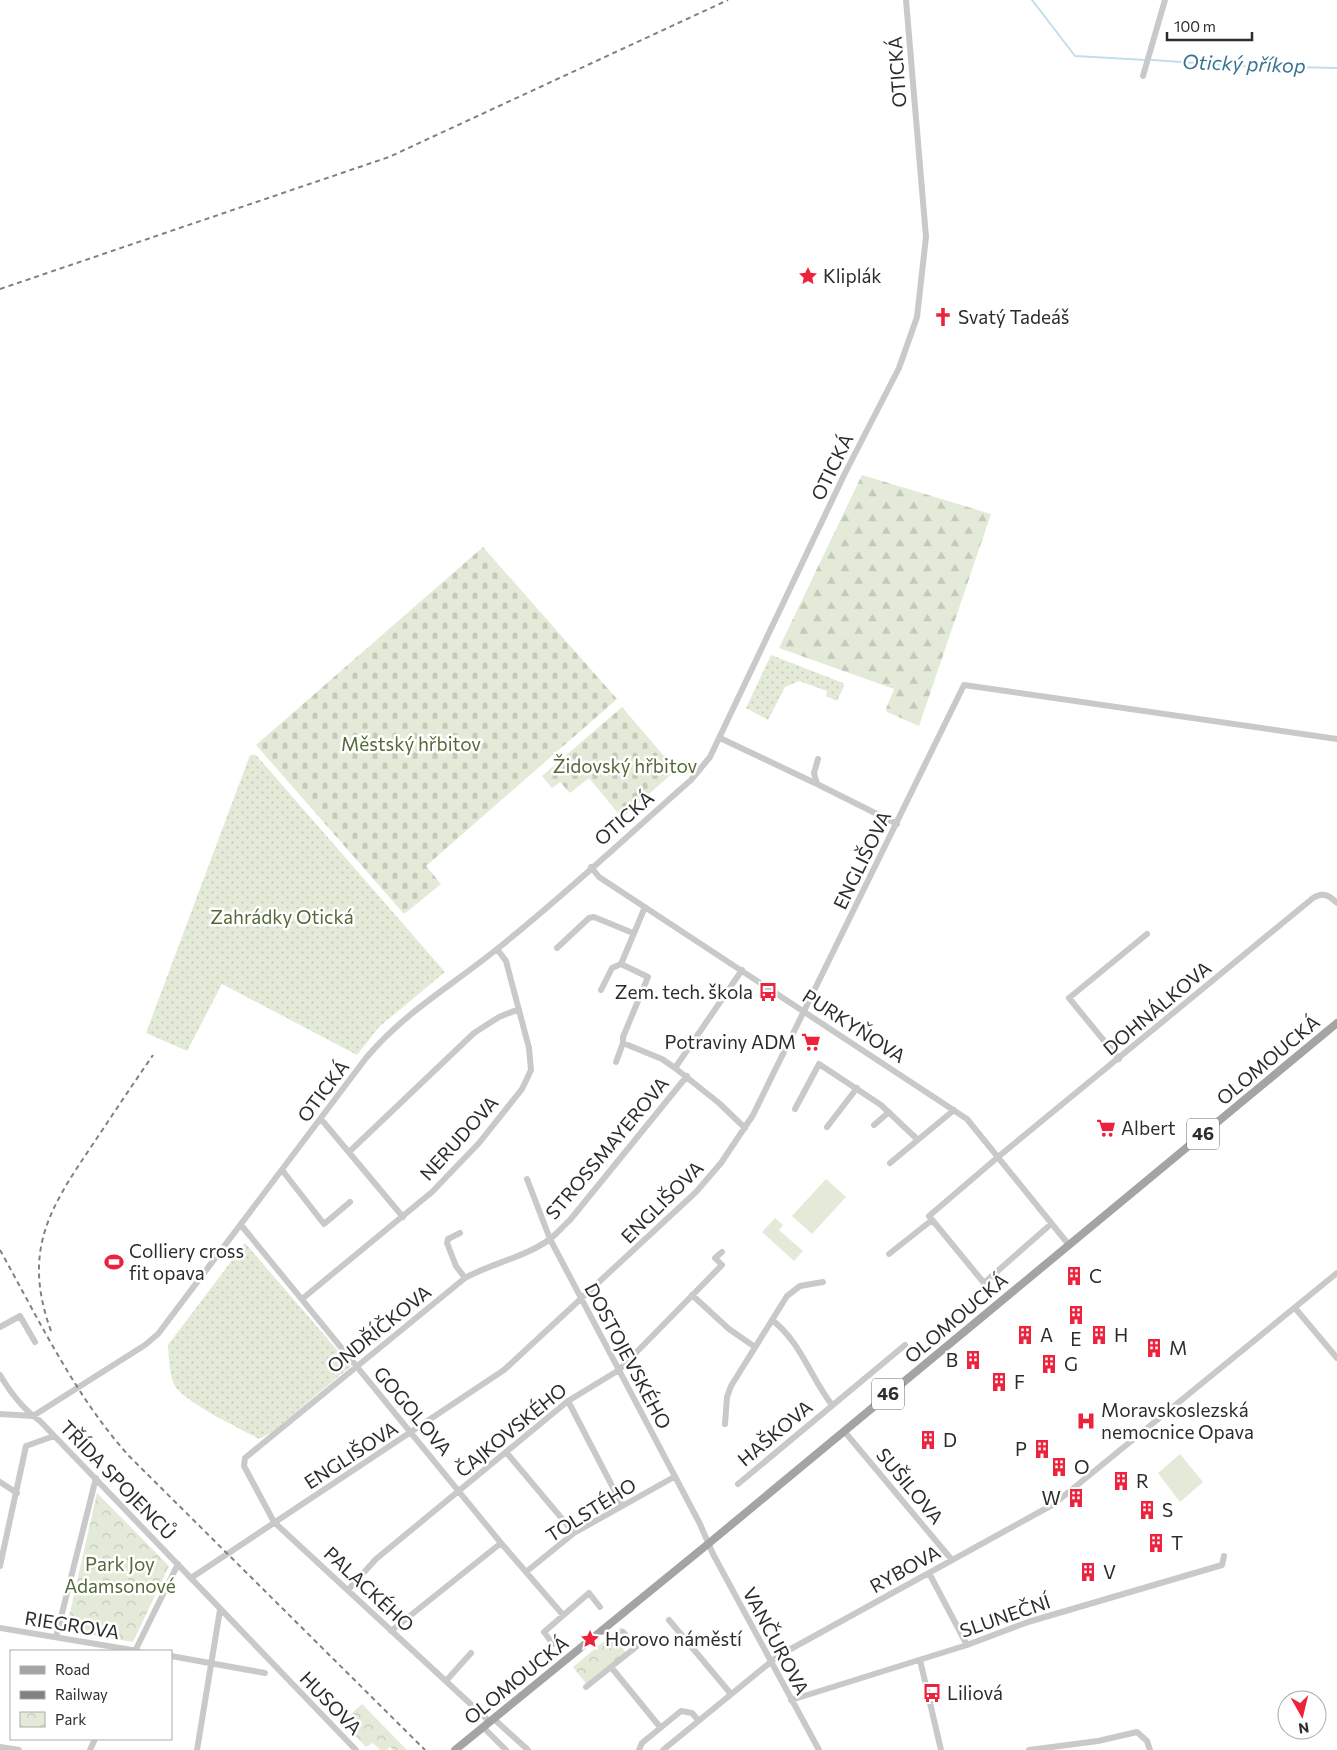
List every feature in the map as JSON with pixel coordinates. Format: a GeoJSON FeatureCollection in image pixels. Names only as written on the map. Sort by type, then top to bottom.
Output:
{"type":"FeatureCollection","features":[{"type":"Feature","properties":{"kind":"main road","name":"OLOMOUCKÁ"},"geometry":{"type":"LineString","coordinates":[[455,1750],[708,1544],[1337,1023]]}},
{"type":"Feature","properties":{"kind":"street","name":"OTICKÁ"},"geometry":{"type":"LineString","coordinates":[[33,1416],[137,1350],[158,1334],[366,1058],[392,1028],[496,949],[697,774],[710,757],[845,473],[899,368],[917,317],[926,237],[906,0]]}},
{"type":"Feature","properties":{"kind":"street"},"geometry":{"type":"LineString","coordinates":[[1143,76],[1164,0]]}},
{"type":"Feature","properties":{"kind":"street","name":"ENGLIŠOVA"},"geometry":{"type":"LineString","coordinates":[[191,1578],[412,1433],[504,1370],[696,1192],[721,1163],[745,1128],[805,1011],[964,685],[1337,739]]}},
{"type":"Feature","properties":{"kind":"street"},"geometry":{"type":"LineString","coordinates":[[720,738],[897,824]]}},
{"type":"Feature","properties":{"kind":"street"},"geometry":{"type":"LineString","coordinates":[[817,784],[814,773],[818,759]]}},
{"type":"Feature","properties":{"kind":"street","name":"PURKYŇOVA"},"geometry":{"type":"LineString","coordinates":[[591,867],[600,877],[967,1119],[1069,1245]]}},
{"type":"Feature","properties":{"kind":"street","name":"DOHNÁLKOVA"},"geometry":{"type":"LineString","coordinates":[[998,1156],[1313,898],[1327,895],[1337,903]]}},
{"type":"Feature","properties":{"kind":"street"},"geometry":{"type":"LineString","coordinates":[[602,990],[612,968],[621,964],[645,907]]}},
{"type":"Feature","properties":{"kind":"street"},"geometry":{"type":"LineString","coordinates":[[558,948],[589,918],[594,917],[633,933]]}},
{"type":"Feature","properties":{"kind":"street"},"geometry":{"type":"LineString","coordinates":[[1120,1058],[1069,998],[1147,934]]}},
{"type":"Feature","properties":{"kind":"street","name":"NERUDOVA"},"geometry":{"type":"LineString","coordinates":[[302,1299],[432,1192],[479,1143],[522,1089],[531,1070],[529,1048],[506,961],[496,949]]}},
{"type":"Feature","properties":{"kind":"street"},"geometry":{"type":"LineString","coordinates":[[616,1062],[623,1043],[623,1037],[648,977],[621,964]]}},
{"type":"Feature","properties":{"kind":"street"},"geometry":{"type":"LineString","coordinates":[[675,1068],[742,970]]}},
{"type":"Feature","properties":{"kind":"street"},"geometry":{"type":"LineString","coordinates":[[349,1152],[468,1040],[499,1017],[519,1009]]}},
{"type":"Feature","properties":{"kind":"street"},"geometry":{"type":"LineString","coordinates":[[623,1043],[662,1058],[687,1076],[745,1128]]}},
{"type":"Feature","properties":{"kind":"street"},"geometry":{"type":"LineString","coordinates":[[795,1109],[819,1064],[857,1088],[889,1112],[918,1140]]}},
{"type":"Feature","properties":{"kind":"street","name":"STROSSMAYEROVA"},"geometry":{"type":"LineString","coordinates":[[550,1239],[570,1220],[687,1076]]}},
{"type":"Feature","properties":{"kind":"street"},"geometry":{"type":"LineString","coordinates":[[827,1126],[857,1088]]}},
{"type":"Feature","properties":{"kind":"street"},"geometry":{"type":"LineString","coordinates":[[890,1163],[954,1110]]}},
{"type":"Feature","properties":{"kind":"street"},"geometry":{"type":"LineString","coordinates":[[874,1125],[889,1112]]}},
{"type":"Feature","properties":{"kind":"street"},"geometry":{"type":"LineString","coordinates":[[321,1119],[402,1217]]}},
{"type":"Feature","properties":{"kind":"street"},"geometry":{"type":"LineString","coordinates":[[889,1254],[932,1220],[929,1216],[998,1156]]}},
{"type":"Feature","properties":{"kind":"street"},"geometry":{"type":"LineString","coordinates":[[282,1170],[324,1224],[350,1202]]}},
{"type":"Feature","properties":{"kind":"street","name":"DOSTOJEVSKÉHO"},"geometry":{"type":"LineString","coordinates":[[526,1179],[550,1239],[708,1544]]}},
{"type":"Feature","properties":{"kind":"street","name":"OLOMOUCKÁ"},"geometry":{"type":"LineString","coordinates":[[932,1220],[984,1282],[1051,1224]]}},
{"type":"Feature","properties":{"kind":"street","name":"GOGOLOVA"},"geometry":{"type":"LineString","coordinates":[[241,1225],[460,1490],[501,1543],[563,1615]]}},
{"type":"Feature","properties":{"kind":"street"},"geometry":{"type":"LineString","coordinates":[[460,1233],[448,1239],[447,1243],[456,1266],[465,1278]]}},
{"type":"Feature","properties":{"kind":"street","name":"ONDŘÍČKOVA"},"geometry":{"type":"LineString","coordinates":[[244,1466],[245,1458],[465,1278],[484,1267],[529,1250],[550,1239]]}},
{"type":"Feature","properties":{"kind":"street","name":"ČAJKOVSKÉHO"},"geometry":{"type":"LineString","coordinates":[[348,1590],[376,1559],[568,1401],[619,1370],[722,1265],[715,1258],[722,1252]]}},
{"type":"Feature","properties":{"kind":"street","name":"RYBOVA"},"geometry":{"type":"LineString","coordinates":[[662,1750],[770,1661],[1054,1504],[1337,1273]]}},
{"type":"Feature","properties":{"kind":"street","name":"HAŠKOVA"},"geometry":{"type":"LineString","coordinates":[[725,1424],[727,1397],[731,1386],[787,1296],[795,1289],[823,1282]]}},
{"type":"Feature","properties":{"kind":"street"},"geometry":{"type":"LineString","coordinates":[[692,1295],[729,1329],[755,1347]]}},
{"type":"Feature","properties":{"kind":"street"},"geometry":{"type":"LineString","coordinates":[[1295,1308],[1337,1358]]}},
{"type":"Feature","properties":{"kind":"street"},"geometry":{"type":"LineString","coordinates":[[0,1327],[20,1316],[35,1342]]}},
{"type":"Feature","properties":{"kind":"street","name":"HAŠKOVA"},"geometry":{"type":"LineString","coordinates":[[772,1320],[779,1326],[808,1364],[832,1405]]}},
{"type":"Feature","properties":{"kind":"street","name":"HAŠKOVA"},"geometry":{"type":"LineString","coordinates":[[738,1484],[905,1345]]}},
{"type":"Feature","properties":{"kind":"street","name":"TŘÍDA SPOJENCŮ"},"geometry":{"type":"LineString","coordinates":[[0,1375],[13,1394],[33,1416],[96,1478],[220,1610]]}},
{"type":"Feature","properties":{"kind":"street"},"geometry":{"type":"LineString","coordinates":[[568,1401],[622,1505]]}},
{"type":"Feature","properties":{"kind":"street"},"geometry":{"type":"LineString","coordinates":[[0,1414],[33,1416]]}},
{"type":"Feature","properties":{"kind":"street","name":"SUŠILOVA"},"geometry":{"type":"LineString","coordinates":[[844,1431],[952,1560]]}},
{"type":"Feature","properties":{"kind":"street"},"geometry":{"type":"LineString","coordinates":[[0,1566],[26,1446],[54,1436]]}},
{"type":"Feature","properties":{"kind":"street"},"geometry":{"type":"LineString","coordinates":[[506,1452],[574,1533]]}},
{"type":"Feature","properties":{"kind":"street","name":"PALACKÉHO"},"geometry":{"type":"LineString","coordinates":[[244,1466],[274,1522],[489,1723]]}},
{"type":"Feature","properties":{"kind":"street","name":"TOLSTÉHO"},"geometry":{"type":"LineString","coordinates":[[526,1572],[574,1533],[674,1477]]}},
{"type":"Feature","properties":{"kind":"street"},"geometry":{"type":"LineString","coordinates":[[56,1637],[96,1478]]}},
{"type":"Feature","properties":{"kind":"street"},"geometry":{"type":"LineString","coordinates":[[0,1482],[17,1494]]}},
{"type":"Feature","properties":{"kind":"street"},"geometry":{"type":"LineString","coordinates":[[391,1631],[501,1543]]}},
{"type":"Feature","properties":{"kind":"street","name":"VANČUROVA"},"geometry":{"type":"LineString","coordinates":[[708,1544],[791,1700],[820,1750]]}},
{"type":"Feature","properties":{"kind":"street","name":"SLUNEČNÍ"},"geometry":{"type":"LineString","coordinates":[[791,1700],[967,1645],[1028,1622],[1222,1565],[1224,1556]]}},
{"type":"Feature","properties":{"kind":"street"},"geometry":{"type":"LineString","coordinates":[[136,1650],[178,1564]]}},
{"type":"Feature","properties":{"kind":"street"},"geometry":{"type":"LineString","coordinates":[[929,1573],[967,1645]]}},
{"type":"Feature","properties":{"kind":"street"},"geometry":{"type":"LineString","coordinates":[[553,1644],[544,1632],[589,1593],[600,1607]]}},
{"type":"Feature","properties":{"kind":"street"},"geometry":{"type":"LineString","coordinates":[[197,1750],[220,1610]]}},
{"type":"Feature","properties":{"kind":"street","name":"HUSOVA"},"geometry":{"type":"LineString","coordinates":[[220,1610],[356,1750]]}},
{"type":"Feature","properties":{"kind":"street"},"geometry":{"type":"LineString","coordinates":[[669,1620],[731,1694]]}},
{"type":"Feature","properties":{"kind":"street","name":"RIEGROVA"},"geometry":{"type":"LineString","coordinates":[[0,1628],[130,1650]]}},
{"type":"Feature","properties":{"kind":"street"},"geometry":{"type":"LineString","coordinates":[[586,1687],[636,1647],[623,1632]]}},
{"type":"Feature","properties":{"kind":"street"},"geometry":{"type":"LineString","coordinates":[[446,1681],[471,1652]]}},
{"type":"Feature","properties":{"kind":"street"},"geometry":{"type":"LineString","coordinates":[[172,1656],[265,1673]]}},
{"type":"Feature","properties":{"kind":"street"},"geometry":{"type":"LineString","coordinates":[[920,1660],[941,1750]]}},
{"type":"Feature","properties":{"kind":"street"},"geometry":{"type":"LineString","coordinates":[[611,1667],[660,1727]]}},
{"type":"Feature","properties":{"kind":"street"},"geometry":{"type":"LineString","coordinates":[[639,1750],[642,1743],[681,1711],[692,1713],[698,1720]]}},
{"type":"Feature","properties":{"kind":"street"},"geometry":{"type":"LineString","coordinates":[[489,1723],[506,1750]]}},
{"type":"Feature","properties":{"kind":"street"},"geometry":{"type":"LineString","coordinates":[[489,1723],[528,1750]]}},
{"type":"Feature","properties":{"kind":"street"},"geometry":{"type":"LineString","coordinates":[[1029,1750],[1098,1741],[1137,1732],[1147,1741],[1150,1750]]}},
{"type":"Feature","properties":{"kind":"street"},"geometry":{"type":"LineString","coordinates":[[0,1747],[19,1750]]}},
{"type":"Feature","properties":{"kind":"green space"},"geometry":{"type":"Polygon","coordinates":[[[862,475],[991,514],[919,726],[887,712],[886,709],[894,689],[779,648],[862,475]]]}},
{"type":"Feature","properties":{"kind":"green space","name":"Městský hřbitov"},"geometry":{"type":"Polygon","coordinates":[[[483,547],[617,699],[426,866],[441,884],[404,914],[256,745],[483,547]]]}},
{"type":"Feature","properties":{"kind":"green space"},"geometry":{"type":"Polygon","coordinates":[[[771,655],[843,683],[844,686],[837,701],[826,696],[827,691],[799,681],[785,687],[768,720],[746,708],[771,655]]]}},
{"type":"Feature","properties":{"kind":"green space","name":"Židovský hřbitov"},"geometry":{"type":"Polygon","coordinates":[[[622,707],[676,770],[622,818],[589,778],[570,793],[560,782],[552,788],[542,776],[622,707]]]}},
{"type":"Feature","properties":{"kind":"green space","name":"Zahrádky Otická"},"geometry":{"type":"Polygon","coordinates":[[[250,755],[256,755],[445,972],[379,1027],[357,1055],[222,984],[187,1051],[146,1033],[250,755]]]}},
{"type":"Feature","properties":{"kind":"green space"},"geometry":{"type":"Polygon","coordinates":[[[826,1179],[846,1197],[812,1234],[792,1216],[826,1179]]]}},
{"type":"Feature","properties":{"kind":"green space"},"geometry":{"type":"Polygon","coordinates":[[[775,1218],[783,1225],[779,1230],[803,1251],[794,1261],[762,1232],[775,1218]]]}},
{"type":"Feature","properties":{"kind":"green space"},"geometry":{"type":"Polygon","coordinates":[[[245,1243],[351,1366],[272,1432],[259,1439],[199,1406],[179,1391],[172,1379],[168,1345],[245,1243]]]}},
{"type":"Feature","properties":{"kind":"green space"},"geometry":{"type":"Polygon","coordinates":[[[1180,1454],[1203,1482],[1180,1502],[1158,1473],[1180,1454]]]}},
{"type":"Feature","properties":{"kind":"green space","name":"Park Joy Adamsonové"},"geometry":{"type":"Polygon","coordinates":[[[97,1493],[169,1566],[133,1642],[66,1630],[97,1493]]]}},
{"type":"Feature","properties":{"kind":"green space"},"geometry":{"type":"Polygon","coordinates":[[[621,1627],[624,1630],[618,1634],[617,1640],[626,1653],[587,1685],[573,1667],[621,1627]]]}},
{"type":"Feature","properties":{"kind":"green space"},"geometry":{"type":"Polygon","coordinates":[[[362,1704],[407,1750],[393,1750],[390,1747],[387,1750],[380,1750],[373,1743],[366,1747],[342,1722],[362,1704]]]}},
{"type":"Feature","properties":{"kind":"waterway","name":"Otický příkop"},"geometry":{"type":"LineString","coordinates":[[1032,0],[1075,56],[1146,60]]}},
{"type":"Feature","properties":{"kind":"waterway","name":"Otický příkop"},"geometry":{"type":"LineString","coordinates":[[1152,60],[1240,66],[1337,68]]}},
{"type":"Feature","properties":{"kind":"railway"},"geometry":{"type":"LineString","coordinates":[[0,289],[389,157],[728,0]]}},
{"type":"Feature","properties":{"kind":"railway"},"geometry":{"type":"LineString","coordinates":[[51,1331],[43,1303],[39,1277],[40,1254],[45,1232],[53,1211],[77,1167],[153,1055]]}},
{"type":"Feature","properties":{"kind":"railway"},"geometry":{"type":"LineString","coordinates":[[0,1250],[75,1383],[110,1433],[129,1456],[425,1750]]}},
{"type":"Feature","properties":{"kind":"place","name":"Kliplák"},"geometry":{"type":"Point","coordinates":[808,276]}},
{"type":"Feature","properties":{"kind":"place","name":"Svatý Tadeáš"},"geometry":{"type":"Point","coordinates":[943,317]}},
{"type":"Feature","properties":{"kind":"place","name":"Zem. tech. škola"},"geometry":{"type":"Point","coordinates":[768,992]}},
{"type":"Feature","properties":{"kind":"place","name":"Potraviny ADM"},"geometry":{"type":"Point","coordinates":[811,1042]}},
{"type":"Feature","properties":{"kind":"place","name":"Albert"},"geometry":{"type":"Point","coordinates":[1106,1128]}},
{"type":"Feature","properties":{"kind":"place","name":"Colliery cross fit opava"},"geometry":{"type":"Point","coordinates":[114,1262]}},
{"type":"Feature","properties":{"kind":"place","name":"C"},"geometry":{"type":"Point","coordinates":[1074,1276]}},
{"type":"Feature","properties":{"kind":"place","name":"E"},"geometry":{"type":"Point","coordinates":[1076,1315]}},
{"type":"Feature","properties":{"kind":"place","name":"A"},"geometry":{"type":"Point","coordinates":[1025,1335]}},
{"type":"Feature","properties":{"kind":"place","name":"H"},"geometry":{"type":"Point","coordinates":[1099,1335]}},
{"type":"Feature","properties":{"kind":"place","name":"M"},"geometry":{"type":"Point","coordinates":[1154,1348]}},
{"type":"Feature","properties":{"kind":"place","name":"B"},"geometry":{"type":"Point","coordinates":[973,1360]}},
{"type":"Feature","properties":{"kind":"place","name":"G"},"geometry":{"type":"Point","coordinates":[1049,1364]}},
{"type":"Feature","properties":{"kind":"place","name":"F"},"geometry":{"type":"Point","coordinates":[999,1382]}},
{"type":"Feature","properties":{"kind":"place","name":"Moravskoslezská nemocnice Opava"},"geometry":{"type":"Point","coordinates":[1086,1421]}},
{"type":"Feature","properties":{"kind":"place","name":"D"},"geometry":{"type":"Point","coordinates":[928,1440]}},
{"type":"Feature","properties":{"kind":"place","name":"P"},"geometry":{"type":"Point","coordinates":[1042,1449]}},
{"type":"Feature","properties":{"kind":"place","name":"O"},"geometry":{"type":"Point","coordinates":[1059,1467]}},
{"type":"Feature","properties":{"kind":"place","name":"R"},"geometry":{"type":"Point","coordinates":[1121,1481]}},
{"type":"Feature","properties":{"kind":"place","name":"W"},"geometry":{"type":"Point","coordinates":[1076,1498]}},
{"type":"Feature","properties":{"kind":"place","name":"S"},"geometry":{"type":"Point","coordinates":[1147,1510]}},
{"type":"Feature","properties":{"kind":"place","name":"T"},"geometry":{"type":"Point","coordinates":[1156,1543]}},
{"type":"Feature","properties":{"kind":"place","name":"V"},"geometry":{"type":"Point","coordinates":[1088,1572]}},
{"type":"Feature","properties":{"kind":"place","name":"Horovo náměstí"},"geometry":{"type":"Point","coordinates":[590,1639]}},
{"type":"Feature","properties":{"kind":"place","name":"Liliová"},"geometry":{"type":"Point","coordinates":[932,1693]}}]}
